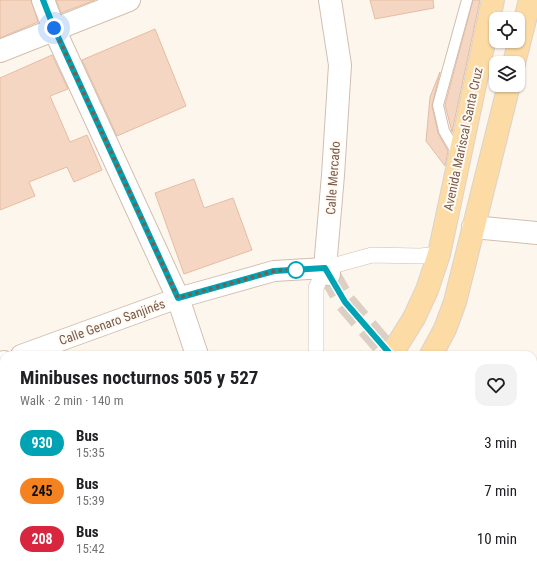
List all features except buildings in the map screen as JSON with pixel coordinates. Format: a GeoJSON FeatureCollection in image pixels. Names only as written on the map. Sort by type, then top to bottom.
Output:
{"type":"FeatureCollection","features":[{"type":"Feature","properties":{"kind":"main road","name":"Avenida Mariscal Santa Cruz"},"geometry":{"type":"LineString","coordinates":[[393,351],[414,318],[427,290],[439,254],[493,0]]}},
{"type":"Feature","properties":{"kind":"main road"},"geometry":{"type":"LineString","coordinates":[[516,56],[530,0]]}},
{"type":"Feature","properties":{"kind":"main road"},"geometry":{"type":"LineString","coordinates":[[433,351],[445,328],[455,302],[507,92]]}},
{"type":"Feature","properties":{"kind":"street"},"geometry":{"type":"LineString","coordinates":[[43,0],[54,28],[178,298],[196,351]]}},
{"type":"Feature","properties":{"kind":"street"},"geometry":{"type":"LineString","coordinates":[[0,51],[54,28],[129,0]]}},
{"type":"Feature","properties":{"kind":"street","name":"Calle Mercado"},"geometry":{"type":"LineString","coordinates":[[316,351],[316,288],[327,271],[340,65],[330,0]]}},
{"type":"Feature","properties":{"kind":"street"},"geometry":{"type":"LineString","coordinates":[[473,227],[537,233]]}},
{"type":"Feature","properties":{"kind":"street","name":"Calle Genaro Sanjinés"},"geometry":{"type":"LineString","coordinates":[[32,351],[178,298],[274,271],[327,271],[372,255],[420,256],[439,254]]}},
{"type":"Feature","properties":{"kind":"lane"},"geometry":{"type":"LineString","coordinates":[[459,158],[444,131],[438,105],[467,0]]}},
{"type":"Feature","properties":{"kind":"tunnel"},"geometry":{"type":"LineString","coordinates":[[329,274],[345,302],[388,351]]}},
{"type":"Feature","properties":{"kind":"bus line","name":"930"},"geometry":{"type":"LineString","coordinates":[[43,0],[54,28],[178,298],[274,271],[325,268],[345,302],[387,351]]}},
{"type":"Feature","properties":{"kind":"route"},"geometry":{"type":"LineString","coordinates":[[54,28],[178,298],[274,271],[300,269],[296,270]]}}]}
